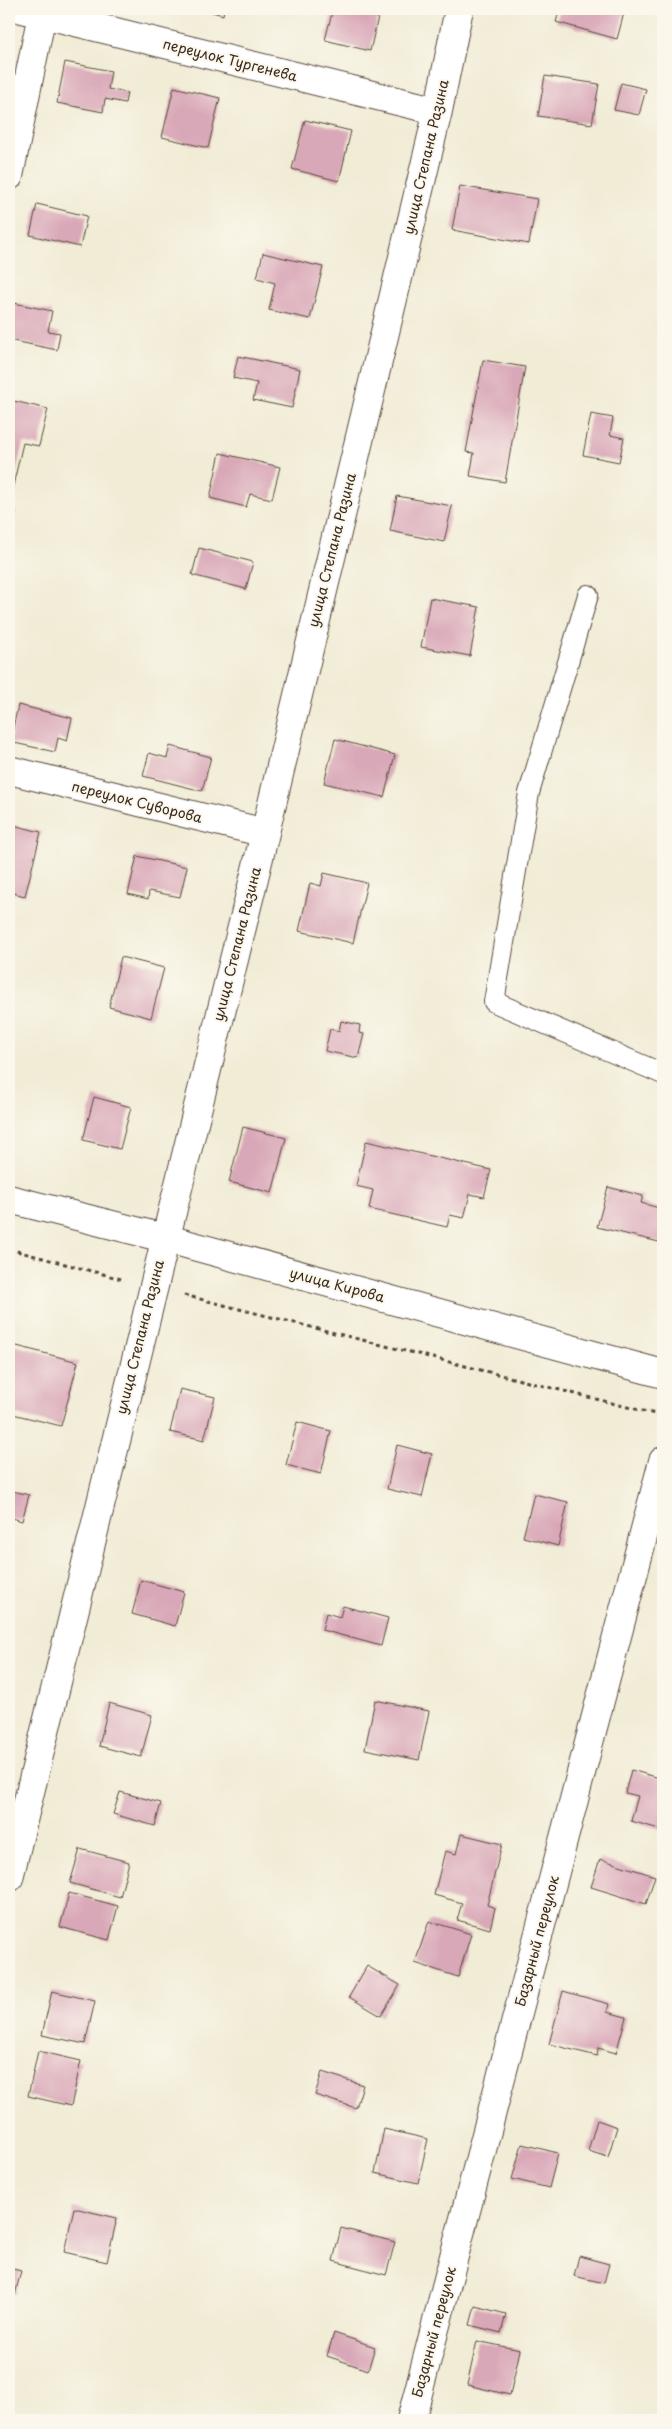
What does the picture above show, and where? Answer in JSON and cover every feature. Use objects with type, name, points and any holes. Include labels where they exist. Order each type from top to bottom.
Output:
[{"type":"street","name":"улица Степана Разина","points":[[9,1878],[164,1238],[265,833],[438,111],[459,9]]},
{"type":"street","name":"переулок Тургенева","points":[[32,11],[438,111]]},
{"type":"street","points":[[9,176],[32,11]]},
{"type":"street","name":"переулок Суворова","points":[[9,770],[265,833]]},
{"type":"street","name":"улица Кирова","points":[[9,1200],[164,1238],[663,1374]]},
{"type":"street","name":"Базарный переулок","points":[[411,2420],[663,1461]]},
{"type":"lane","points":[[588,595],[530,793],[494,1002],[663,1074]]},
{"type":"path","points":[[9,1249],[663,1416]]},
{"type":"building","points":[[201,9],[224,9],[223,15]]},
{"type":"building","points":[[333,9],[380,9],[370,51],[325,40]]},
{"type":"building","points":[[560,9],[625,9],[617,39],[556,22]]},
{"type":"building","points":[[65,62],[111,71],[108,89],[127,93],[125,103],[105,99],[103,112],[57,103]]},
{"type":"building","points":[[545,76],[599,84],[592,124],[538,116]]},
{"type":"building","points":[[621,83],[646,89],[639,115],[614,110]]},
{"type":"building","points":[[174,87],[220,98],[208,148],[162,137]]},
{"type":"building","points":[[305,120],[351,131],[339,181],[292,169]]},
{"type":"building","points":[[460,186],[537,199],[529,244],[452,230]]},
{"type":"building","points":[[37,204],[87,216],[80,247],[30,235]]},
{"type":"building","points":[[263,253],[323,267],[310,319],[269,310],[275,283],[257,278]]},
{"type":"building","points":[[14,303],[52,311],[48,331],[60,333],[57,350],[9,340],[9,327]]},
{"type":"building","points":[[238,356],[300,369],[292,408],[253,400],[257,383],[233,378]]},
{"type":"building","points":[[483,360],[525,367],[505,482],[470,476],[474,453],[466,452]]},
{"type":"building","points":[[9,400],[48,409],[39,446],[23,443],[12,490],[9,490]]},
{"type":"building","points":[[591,414],[613,418],[610,435],[624,438],[619,462],[583,455]]},
{"type":"building","points":[[220,453],[280,467],[272,499],[250,494],[246,507],[210,498]]},
{"type":"building","points":[[397,496],[452,506],[444,542],[390,531]]},
{"type":"building","points":[[9,510],[16,511],[9,538]]},
{"type":"building","points":[[199,548],[253,562],[246,589],[192,575]]},
{"type":"building","points":[[430,598],[479,607],[470,656],[421,647]]},
{"type":"building","points":[[18,705],[72,718],[67,741],[58,738],[55,752],[10,742]]},
{"type":"building","points":[[335,739],[395,755],[384,797],[324,783]]},
{"type":"building","points":[[170,746],[211,757],[202,791],[143,776],[149,753],[167,758]]},
{"type":"building","points":[[9,824],[41,832],[25,896],[9,892]]},
{"type":"building","points":[[137,856],[187,867],[180,897],[149,891],[148,899],[128,894]]},
{"type":"building","points":[[324,873],[367,883],[353,943],[299,931],[310,883],[321,886]]},
{"type":"building","points":[[121,957],[164,968],[151,1018],[109,1007]]},
{"type":"building","points":[[341,1021],[360,1025],[359,1033],[364,1034],[358,1058],[325,1051],[330,1029],[339,1031]]},
{"type":"building","points":[[94,1097],[131,1107],[120,1149],[83,1140]]},
{"type":"building","points":[[243,1127],[286,1138],[272,1193],[229,1182]]},
{"type":"building","points":[[366,1141],[491,1170],[484,1197],[470,1194],[464,1218],[450,1215],[447,1227],[369,1209],[373,1190],[356,1186]]},
{"type":"building","points":[[608,1187],[643,1196],[641,1203],[663,1209],[663,1243],[597,1227]]},
{"type":"building","points":[[13,1345],[78,1362],[61,1426],[9,1413],[9,1363]]},
{"type":"building","points":[[180,1389],[215,1397],[204,1440],[170,1432]]},
{"type":"building","points":[[297,1422],[331,1431],[321,1474],[286,1465]]},
{"type":"building","points":[[397,1445],[432,1454],[422,1497],[387,1489]]},
{"type":"building","points":[[9,1490],[29,1495],[22,1521],[9,1517]]},
{"type":"building","points":[[534,1494],[568,1502],[558,1546],[523,1537]]},
{"type":"building","points":[[141,1580],[184,1592],[175,1626],[132,1614]]},
{"type":"building","points":[[343,1606],[388,1618],[381,1646],[322,1630],[326,1613],[340,1617]]},
{"type":"building","points":[[375,1700],[429,1711],[419,1760],[365,1749]]},
{"type":"building","points":[[109,1703],[152,1715],[141,1757],[99,1746]]},
{"type":"building","points":[[631,1770],[663,1779],[663,1830],[631,1821],[638,1796],[625,1793]]},
{"type":"building","points":[[120,1792],[161,1803],[155,1826],[113,1814]]},
{"type":"building","points":[[461,1834],[502,1844],[487,1905],[495,1908],[490,1929],[457,1920],[462,1903],[434,1895],[445,1851],[456,1854]]},
{"type":"building","points":[[80,1849],[129,1862],[120,1897],[70,1883]]},
{"type":"building","points":[[600,1859],[655,1876],[646,1904],[591,1887]]},
{"type":"building","points":[[69,1893],[118,1906],[109,1940],[60,1927]]},
{"type":"building","points":[[429,1921],[471,1934],[458,1977],[415,1963]]},
{"type":"building","points":[[367,1966],[400,1985],[381,2016],[349,1997]]},
{"type":"building","points":[[52,1991],[95,2001],[85,2044],[42,2035]]},
{"type":"building","points":[[563,1991],[609,2004],[607,2012],[626,2017],[616,2053],[598,2048],[597,2056],[549,2044]]},
{"type":"building","points":[[38,2051],[81,2061],[71,2106],[28,2096]]},
{"type":"building","points":[[322,2072],[363,2085],[356,2108],[315,2095]]},
{"type":"building","points":[[597,2120],[617,2127],[608,2157],[588,2151]]},
{"type":"building","points":[[384,2129],[428,2139],[418,2183],[375,2173]]},
{"type":"building","points":[[522,2144],[558,2153],[549,2188],[512,2179]]},
{"type":"building","points":[[74,2208],[117,2218],[107,2262],[64,2252]]},
{"type":"building","points":[[341,2228],[395,2242],[386,2275],[333,2261]]},
{"type":"building","points":[[579,2256],[609,2264],[604,2283],[574,2276]]},
{"type":"building","points":[[9,2268],[21,2271],[15,2295],[9,2293]]},
{"type":"building","points":[[475,2306],[506,2314],[501,2333],[470,2325]]},
{"type":"building","points":[[334,2333],[375,2347],[368,2370],[327,2356]]},
{"type":"building","points":[[477,2341],[520,2350],[510,2395],[467,2385]]}]
